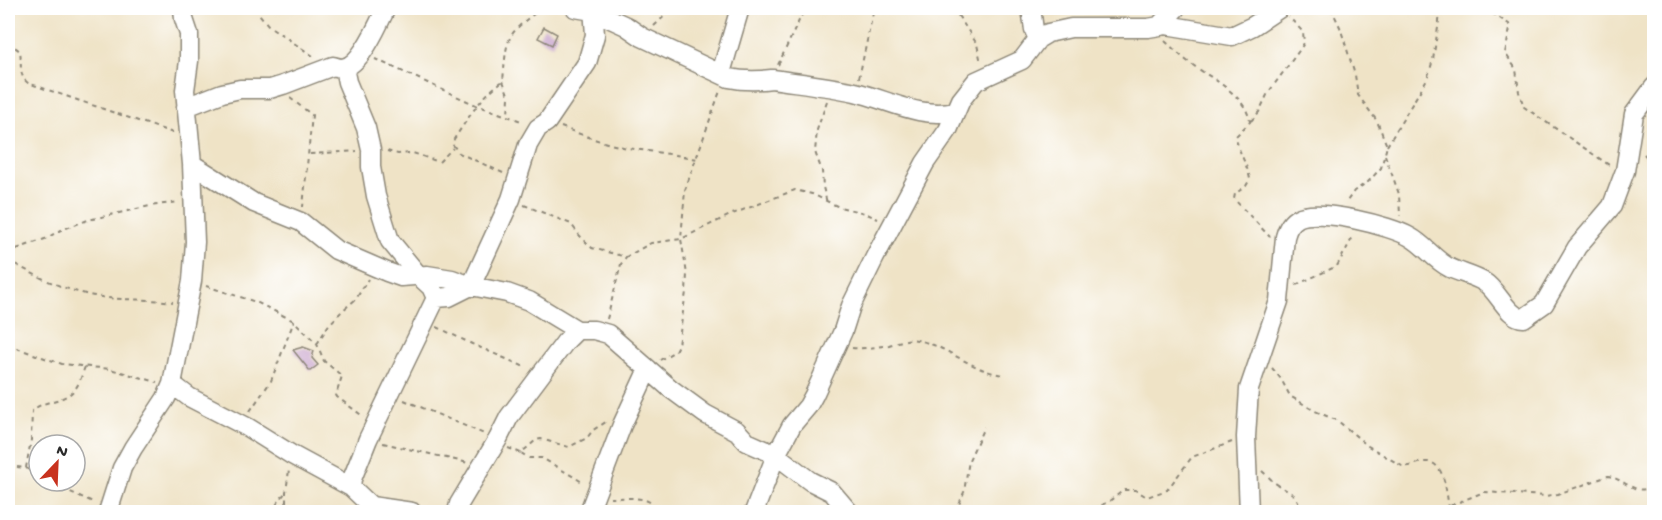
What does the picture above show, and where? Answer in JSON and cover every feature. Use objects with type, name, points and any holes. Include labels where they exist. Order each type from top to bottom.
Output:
[{"type":"street","points":[[108,510],[122,468],[166,398],[172,384],[192,281],[195,242],[194,201],[185,90],[188,75],[189,34],[183,8]]},
{"type":"street","points":[[186,107],[222,93],[283,85],[354,61],[361,53],[386,8]]},
{"type":"street","points":[[721,73],[740,8]]},
{"type":"street","points":[[1031,8],[1034,30],[1038,39]]},
{"type":"street","points":[[1154,27],[1176,8]]},
{"type":"street","points":[[754,513],[776,455],[792,425],[811,400],[837,345],[851,306],[892,226],[925,163],[948,130],[955,111],[981,77],[1022,60],[1038,39],[1048,33],[1071,28],[1154,27],[1188,28],[1232,36],[1253,26],[1280,8]]},
{"type":"street","points":[[587,9],[626,26],[642,37],[738,80],[771,79],[857,93],[923,113],[943,114],[955,111]]},
{"type":"street","points":[[436,298],[449,297],[471,286],[510,199],[528,145],[587,63],[595,35],[587,9]]},
{"type":"street","points":[[338,67],[347,82],[366,128],[376,196],[390,241],[431,287],[436,298],[427,321],[371,433],[352,479],[351,487]]},
{"type":"street","points":[[1249,513],[1246,436],[1249,389],[1279,297],[1283,249],[1288,228],[1300,217],[1337,217],[1392,229],[1411,237],[1434,258],[1450,268],[1482,281],[1516,316],[1524,318],[1544,304],[1577,247],[1612,206],[1624,174],[1634,114],[1654,87]]},
{"type":"street","points":[[192,164],[254,203],[298,221],[336,250],[387,272],[401,277],[427,275],[452,279],[471,286],[519,297],[577,330],[602,331],[608,334],[671,389],[705,414],[737,431],[747,442],[776,455],[810,481],[832,492],[849,513]]},
{"type":"street","points":[[458,513],[459,504],[509,417],[566,341],[577,330]]},
{"type":"street","points":[[594,500],[626,416],[648,369]]},
{"type":"street","points":[[172,384],[189,397],[242,424],[292,455],[351,487],[370,509],[412,513]]},
{"type":"street","points":[[639,388],[657,391],[671,389]]},
{"type":"path","points":[[8,14],[12,8]]},
{"type":"path","points":[[254,8],[269,26],[319,60],[338,67]]},
{"type":"path","points":[[508,115],[509,97],[503,81],[507,41],[520,24],[542,8]]},
{"type":"path","points":[[642,37],[673,8]]},
{"type":"path","points":[[771,79],[805,8]]},
{"type":"path","points":[[857,93],[874,8]]},
{"type":"path","points":[[953,8],[977,44],[981,58],[981,77]]},
{"type":"path","points":[[1280,8],[1300,26],[1304,32],[1304,43],[1268,93],[1259,112],[1236,136],[1238,149],[1245,159],[1250,178],[1246,186],[1235,194],[1234,198],[1283,249]]},
{"type":"path","points":[[1330,8],[1340,27],[1355,75],[1358,95],[1377,121],[1387,146]]},
{"type":"path","points":[[1337,217],[1354,191],[1368,182],[1381,168],[1387,146],[1427,79],[1433,60],[1441,8]]},
{"type":"path","points":[[1484,8],[1509,24],[1505,53],[1516,69],[1519,92],[1524,107],[1624,174]]},
{"type":"path","points":[[1154,27],[1187,61],[1234,95],[1243,106],[1250,122]]},
{"type":"path","points":[[8,42],[20,51],[23,80],[148,126],[189,138]]},
{"type":"path","points":[[361,53],[476,105],[628,148],[662,151],[698,159]]},
{"type":"path","points":[[648,369],[675,351],[678,345],[687,274],[681,239],[685,190],[721,90],[721,73]]},
{"type":"path","points":[[310,154],[371,150],[398,154],[413,153],[439,162],[453,148],[454,139],[476,105],[503,81]]},
{"type":"path","points":[[283,85],[288,96],[312,115],[303,208],[298,221]]},
{"type":"path","points":[[827,203],[822,171],[814,152],[826,103],[834,89]]},
{"type":"path","points":[[453,148],[517,181]]},
{"type":"path","points":[[1385,155],[1399,194],[1400,216],[1392,229]]},
{"type":"path","points":[[602,331],[609,314],[621,264],[626,257],[651,243],[681,239],[730,215],[795,190],[813,194],[827,203],[848,210],[865,213],[892,226]]},
{"type":"path","points":[[510,199],[571,224],[592,248],[626,257]]},
{"type":"path","points":[[8,252],[88,220],[150,206],[194,201]]},
{"type":"path","points":[[1279,297],[1294,286],[1337,266],[1352,237],[1368,222]]},
{"type":"path","points":[[8,260],[64,288],[107,298],[140,298],[188,303]]},
{"type":"path","points":[[316,344],[328,326],[356,299],[368,278],[374,274],[387,272]]},
{"type":"path","points":[[192,281],[256,302],[294,321],[316,344],[324,361],[342,376],[337,397],[355,410],[371,433],[481,466]]},
{"type":"path","points":[[242,424],[271,381],[294,321]]},
{"type":"path","points":[[427,321],[542,375]]},
{"type":"path","points":[[837,345],[873,348],[908,339],[916,340],[938,347],[954,357],[993,373],[1004,375]]},
{"type":"path","points":[[1264,342],[1269,362],[1288,394],[1315,411],[1338,421],[1368,446],[1402,466],[1407,468],[1424,462],[1435,466],[1444,478],[1450,513]]},
{"type":"path","points":[[8,345],[62,364],[110,369],[172,384]]},
{"type":"path","points":[[8,466],[26,468],[32,440],[32,411],[42,403],[62,399],[75,390],[85,367]]},
{"type":"path","points":[[390,394],[497,441],[529,458],[542,458],[594,500],[640,499],[648,501],[659,510],[673,513],[688,510],[710,513]]},
{"type":"path","points":[[521,453],[536,440],[541,439],[569,447],[587,438],[601,424],[626,416]]},
{"type":"path","points":[[956,513],[969,460],[984,427]]},
{"type":"path","points":[[1084,513],[1108,502],[1124,490],[1134,490],[1147,497],[1167,490],[1192,456],[1246,436]]},
{"type":"path","points":[[286,513],[286,492],[292,455]]},
{"type":"path","points":[[1262,472],[1294,495],[1302,513]]},
{"type":"path","points":[[1434,513],[1484,492],[1545,496],[1558,494],[1608,476],[1615,477],[1638,490],[1648,489],[1654,484]]},
{"type":"path","points":[[271,513],[286,492]]},
{"type":"path","points":[[72,493],[108,510]]},
{"type":"building","points":[[544,27],[557,34],[552,45],[538,38]]},
{"type":"building","points":[[303,347],[314,351],[312,358],[318,365],[310,371],[293,350]]}]
